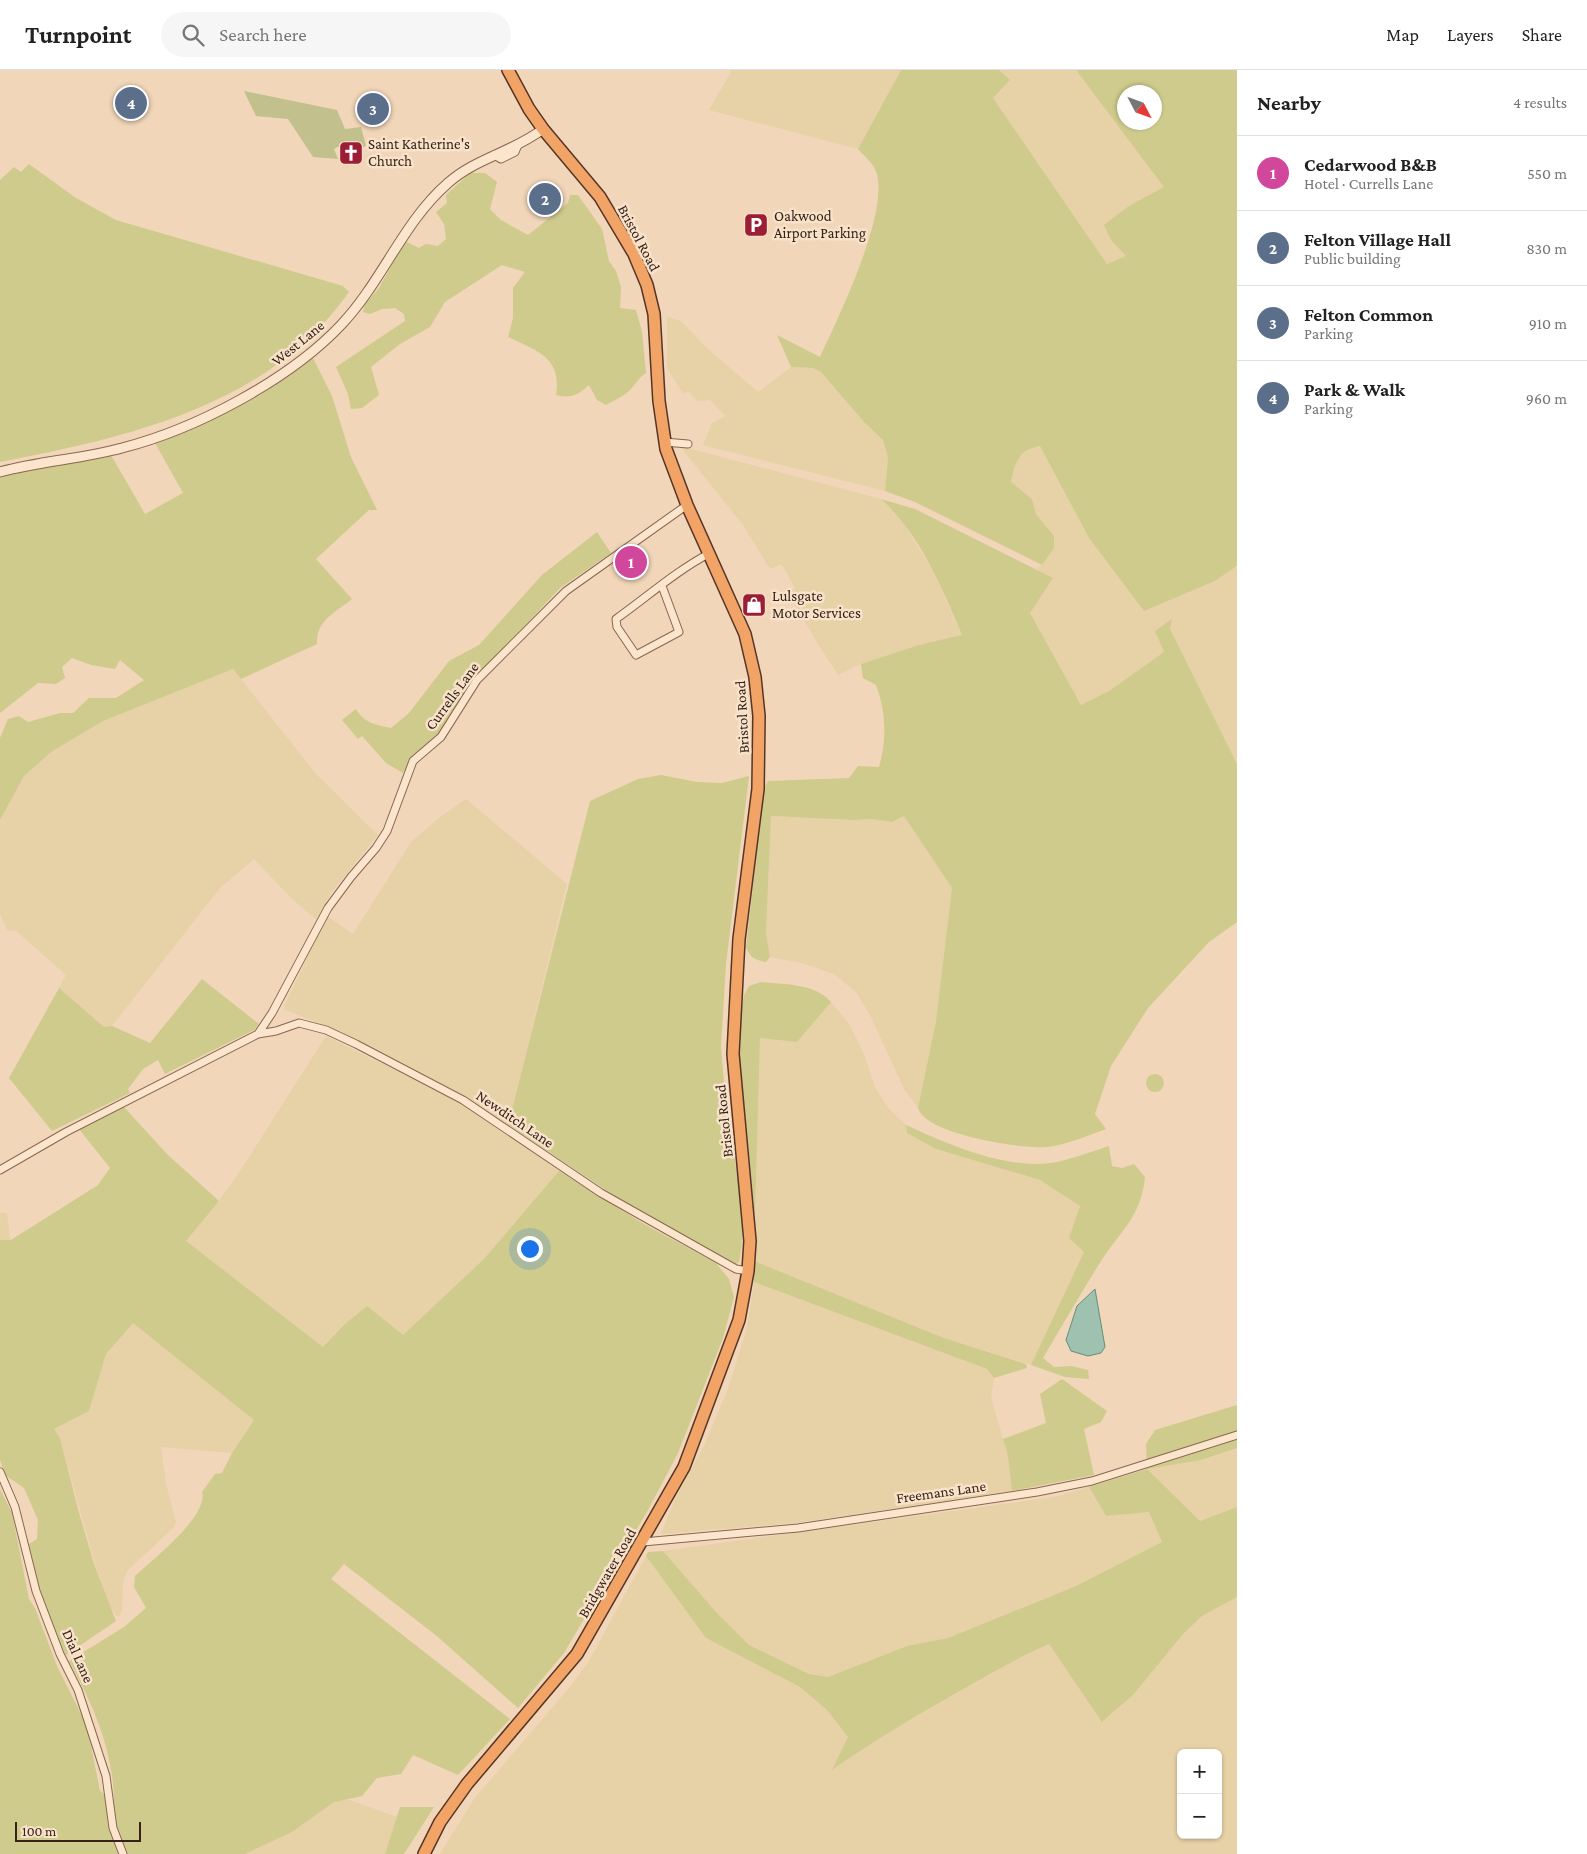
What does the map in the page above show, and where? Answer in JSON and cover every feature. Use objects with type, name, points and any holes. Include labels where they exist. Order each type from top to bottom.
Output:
[{"type":"highway","name":"Bristol Road","points":[[508,70],[542,129],[600,197],[634,254],[647,285],[654,314],[664,442],[687,506],[710,553],[745,634],[758,700],[758,789],[739,939],[734,1011],[735,1078],[749,1222],[748,1271]]},
{"type":"highway","name":"Bridgwater Road","points":[[424,1854],[440,1822],[467,1784],[551,1688],[577,1654],[643,1542],[684,1467],[721,1372],[739,1320],[748,1271]]},
{"type":"street","name":"West Lane","points":[[0,472],[122,448],[149,440],[189,424],[276,378],[302,360],[341,325],[370,289],[404,236],[441,190],[466,168],[518,145],[542,129]]},
{"type":"street","points":[[664,442],[688,444]]},
{"type":"street","name":"Currells Lane","points":[[258,1034],[272,1013],[328,908],[351,876],[376,848],[387,831],[413,761],[442,737],[477,680],[566,591],[687,506]]},
{"type":"street","points":[[662,586],[679,632],[636,655],[616,627],[616,619],[662,586],[677,571],[710,553]]},
{"type":"street","name":"Newditch Lane","points":[[258,1034],[276,1031],[300,1023],[326,1030],[356,1044],[462,1100],[609,1198],[736,1268],[748,1271]]},
{"type":"street","points":[[0,1170],[66,1132],[258,1034]]},
{"type":"street","name":"Freemans Lane","points":[[643,1542],[798,1528],[1037,1492],[1092,1481],[1237,1435]]},
{"type":"street","name":"Dial Lane","points":[[0,1472],[16,1507],[36,1591],[60,1654],[81,1700],[106,1776],[113,1828],[123,1854]]},
{"type":"shaded area","points":[[730,70],[901,70],[858,149],[709,110],[731,72]]},
{"type":"shaded area","points":[[901,70],[999,70],[1010,80],[993,98],[1107,264],[1126,256],[1111,240],[1104,225],[1129,206],[1164,187],[1121,130],[1162,130],[1162,85],[1117,85],[1117,125],[1076,70],[1237,70],[1237,566],[1215,581],[1144,611],[1089,538],[1040,446],[1022,454],[1014,468],[1011,482],[1032,499],[1036,514],[1054,536],[1054,548],[1042,565],[915,502],[885,491],[888,457],[883,440],[864,422],[821,372],[813,368],[791,367],[777,335],[820,357],[850,291],[870,235],[879,186],[875,169],[858,149]]},
{"type":"shaded area","points":[[999,70],[1076,70],[1117,124],[1117,130],[1122,130],[1165,187],[1129,206],[1111,240],[1126,256],[1107,264],[993,98],[1010,80]]},
{"type":"shaded area","points":[[244,91],[337,110],[345,129],[361,127],[366,146],[363,147],[361,142],[343,150],[341,145],[334,149],[338,159],[313,157],[288,119],[256,116]]},
{"type":"shaded area","points":[[29,164],[76,198],[116,220],[343,286],[349,292],[316,331],[279,363],[237,389],[193,410],[146,427],[98,441],[0,462],[0,180],[14,167],[21,172]]},
{"type":"shaded area","points":[[470,173],[485,173],[497,182],[490,209],[501,220],[528,235],[568,203],[570,195],[578,195],[602,229],[609,261],[616,271],[621,287],[620,308],[636,310],[642,332],[646,373],[624,395],[606,405],[597,400],[589,385],[574,395],[566,397],[556,395],[557,382],[551,364],[538,351],[508,337],[513,318],[513,288],[525,272],[502,265],[445,302],[430,327],[400,344],[371,367],[379,395],[362,408],[351,409],[348,394],[336,367],[405,321],[404,314],[395,308],[382,309],[370,314],[363,312],[365,304],[379,288],[405,241],[419,248],[426,244],[438,246],[446,239],[444,224],[436,212],[447,203],[446,195]]},
{"type":"shaded area","points":[[667,317],[681,321],[707,348],[758,392],[791,367],[813,368],[821,372],[864,422],[883,440],[888,456],[885,491],[703,445],[712,423],[725,416],[710,400],[697,401],[689,392],[683,393],[667,368]]},
{"type":"shaded area","points":[[313,358],[332,396],[351,457],[377,510],[369,510],[316,559],[352,599],[323,623],[317,644],[241,679],[233,669],[103,721],[51,752],[24,776],[0,820],[0,738],[8,719],[19,716],[28,722],[60,713],[73,713],[89,698],[116,698],[144,680],[120,660],[115,669],[91,665],[72,658],[62,667],[65,678],[56,684],[38,683],[0,713],[0,478],[28,470],[111,455],[145,514],[183,493],[155,443],[261,395]]},
{"type":"shaded area","points":[[680,446],[881,499],[898,514],[934,573],[962,636],[919,645],[861,664],[838,675],[788,592],[795,588],[784,568],[781,564],[770,569],[743,525]]},
{"type":"shaded area","points":[[1040,446],[1089,538],[1144,611],[1215,581],[1237,566],[1237,764],[1170,629],[1172,620],[1164,652],[1109,691],[1081,705],[1030,613],[1052,579],[1036,569],[1042,565],[1054,536],[1036,514],[1032,499],[1011,482],[1017,459],[1027,449]]},
{"type":"shaded area","points":[[881,499],[915,509],[1053,578],[1030,613],[1081,705],[1109,691],[1164,652],[1155,631],[1172,619],[1170,629],[1237,764],[1237,922],[1209,942],[1148,1008],[1111,1066],[1095,1114],[1106,1129],[1070,1142],[1047,1147],[997,1143],[956,1133],[938,1126],[925,1118],[918,1108],[936,1021],[952,888],[904,816],[892,822],[872,819],[853,820],[771,816],[766,933],[770,957],[766,962],[756,959],[749,954],[746,947],[764,788],[768,781],[849,778],[858,766],[879,767],[884,736],[882,705],[876,685],[863,678],[861,664],[919,645],[962,635],[929,562],[907,528]]},
{"type":"shaded area","points":[[597,532],[611,553],[560,588],[485,668],[439,734],[409,762],[403,773],[386,763],[362,736],[358,739],[342,720],[356,709],[367,720],[391,728],[409,713],[449,661],[479,645],[542,575]]},
{"type":"shaded area","points":[[233,669],[316,774],[378,835],[331,893],[317,920],[291,898],[254,859],[220,888],[112,1026],[104,1027],[59,988],[66,975],[15,930],[8,931],[0,915],[0,820],[24,776],[51,752],[103,721]]},
{"type":"shaded area","points":[[661,775],[697,782],[722,783],[749,776],[726,964],[721,1047],[728,1129],[731,1134],[742,1214],[741,1246],[739,1262],[736,1264],[630,1206],[508,1125],[590,801],[638,779]]},
{"type":"shaded area","points":[[466,799],[567,884],[508,1125],[463,1095],[417,1071],[334,1029],[283,1009],[327,916],[353,934],[411,842],[440,817]]},
{"type":"shaded area","points":[[771,816],[853,820],[872,819],[892,822],[904,816],[952,888],[936,1021],[918,1108],[904,1089],[872,1019],[857,993],[834,974],[802,963],[770,957],[766,933]]},
{"type":"shaded area","points":[[202,979],[259,1024],[254,1030],[165,1074],[158,1060],[143,1069],[128,1089],[130,1093],[52,1131],[9,1078],[59,988],[104,1027],[112,1026],[150,1043]]},
{"type":"shaded area","points":[[761,982],[808,988],[816,991],[831,1002],[797,1042],[760,1038],[755,1217],[740,1060],[741,1011],[744,995],[749,986]]},
{"type":"shaded area","points":[[831,1002],[850,1025],[864,1054],[875,1087],[888,1108],[906,1125],[907,1133],[936,1149],[1040,1180],[1080,1206],[1069,1238],[1085,1251],[1031,1365],[944,1338],[754,1261],[760,1038],[797,1042]]},
{"type":"shaded area","points":[[326,1036],[461,1103],[559,1171],[484,1259],[403,1335],[344,1325],[323,1347],[186,1241],[219,1201],[244,1165]]},
{"type":"shaded area","points":[[1151,1074],[1159,1074],[1164,1079],[1162,1090],[1151,1092],[1146,1087],[1146,1079]]},
{"type":"shaded area","points":[[123,1106],[168,1155],[219,1201],[186,1241],[323,1347],[344,1325],[367,1306],[403,1335],[484,1259],[559,1171],[644,1224],[716,1263],[729,1279],[734,1297],[723,1338],[678,1453],[648,1510],[564,1653],[518,1708],[438,1637],[344,1564],[331,1579],[510,1719],[458,1775],[413,1755],[401,1774],[377,1778],[362,1796],[334,1802],[292,1832],[245,1854],[0,1854],[0,1489],[12,1513],[29,1599],[35,1608],[57,1666],[82,1716],[90,1741],[100,1791],[114,1803],[113,1784],[106,1747],[94,1711],[69,1661],[124,1627],[146,1608],[134,1587],[135,1576],[166,1549],[188,1525],[202,1502],[202,1492],[215,1474],[222,1473],[232,1453],[254,1420],[133,1323],[106,1354],[89,1411],[54,1429],[60,1438],[94,1564],[116,1621],[66,1655],[53,1629],[35,1573],[29,1544],[37,1539],[38,1520],[24,1488],[5,1475],[0,1460],[0,1240],[11,1240],[98,1185],[110,1168],[79,1129]]},
{"type":"shaded area","points":[[906,1125],[942,1141],[982,1155],[1023,1163],[1042,1164],[1061,1161],[1109,1146],[1112,1166],[1122,1168],[1134,1164],[1145,1177],[1143,1191],[1135,1213],[1101,1261],[1043,1358],[1054,1367],[1071,1366],[1088,1370],[1089,1379],[1065,1377],[1031,1365],[1084,1252],[1069,1238],[1080,1206],[1040,1180],[936,1149],[907,1133]]},
{"type":"shaded area","points":[[0,1213],[7,1213],[10,1240],[0,1240]]},
{"type":"shaded area","points":[[754,1261],[944,1338],[1026,1364],[1027,1368],[994,1378],[987,1369],[754,1282]]},
{"type":"shaded area","points":[[754,1282],[987,1369],[994,1378],[991,1398],[1008,1456],[1012,1491],[796,1523],[661,1534],[677,1495],[704,1446],[729,1386],[747,1328]]},
{"type":"shaded area","points":[[1095,1289],[1105,1347],[1101,1353],[1088,1356],[1071,1351],[1066,1340],[1077,1306]]},
{"type":"shaded area","points":[[133,1322],[255,1420],[232,1453],[161,1447],[166,1484],[176,1522],[173,1528],[127,1571],[123,1583],[122,1609],[119,1616],[116,1616],[108,1602],[95,1564],[60,1438],[54,1429],[89,1411],[106,1354]]},
{"type":"shaded area","points":[[1062,1379],[1107,1411],[1101,1422],[1084,1429],[1094,1475],[1012,1491],[1008,1456],[1003,1439],[1046,1423],[1040,1394]]},
{"type":"shaded area","points":[[1237,1405],[1237,1448],[1201,1460],[1147,1469],[1146,1444],[1155,1430]]},
{"type":"shaded area","points":[[1237,1448],[1237,1507],[1200,1521],[1147,1469],[1201,1460]]},
{"type":"shaded area","points":[[1147,1469],[1200,1521],[1237,1507],[1237,1597],[1202,1616],[1184,1633],[1133,1695],[1102,1722],[1049,1644],[1015,1660],[927,1710],[832,1770],[848,1737],[827,1710],[800,1687],[706,1638],[646,1556],[648,1552],[663,1551],[716,1612],[749,1645],[809,1674],[828,1677],[907,1646],[948,1638],[1076,1586],[1162,1542],[1149,1512],[1106,1516],[1089,1487]]},
{"type":"shaded area","points":[[1089,1487],[1106,1516],[1149,1512],[1162,1542],[1076,1586],[948,1638],[907,1646],[828,1677],[809,1674],[749,1645],[716,1612],[663,1551],[1054,1497]]},
{"type":"shaded area","points":[[646,1556],[706,1638],[800,1687],[827,1710],[848,1737],[833,1769],[864,1747],[929,1709],[1028,1653],[1049,1644],[1103,1722],[1133,1695],[1184,1633],[1202,1616],[1237,1597],[1237,1854],[440,1854],[474,1799],[570,1687],[589,1661]]},
{"type":"shaded area","points":[[347,1799],[397,1817],[385,1854],[245,1854],[292,1832],[334,1802]]},
{"type":"shaded area","points":[[400,1807],[434,1807],[404,1854],[385,1854]]},
{"type":"place","name":"Park & Walk","points":[[131,103]]},
{"type":"place","name":"Felton Common","points":[[373,109]]},
{"type":"place","name":"Saint Katherine's Church","points":[[351,153]]},
{"type":"place","name":"Felton Village Hall","points":[[545,199]]},
{"type":"place","name":"Oakwood Airport Parking","points":[[756,225]]},
{"type":"place","name":"Cedarwood B&B","points":[[631,562]]},
{"type":"place","name":"Lulsgate Motor Services","points":[[754,605]]}]
